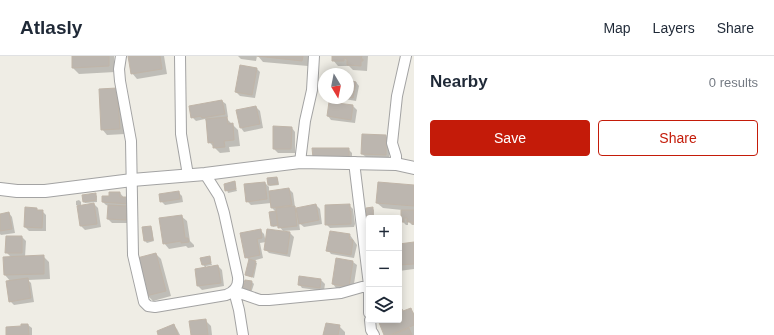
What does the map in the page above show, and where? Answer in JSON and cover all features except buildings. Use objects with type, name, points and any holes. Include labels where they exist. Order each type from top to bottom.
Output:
[{"type":"street","points":[[121,56],[119,69],[120,81],[131,141],[133,255],[144,302],[148,306],[155,307],[226,295],[234,291],[238,283],[238,277],[219,196],[205,174]]},
{"type":"street","points":[[180,56],[181,134],[188,175]]},
{"type":"street","points":[[300,162],[305,121],[312,90],[314,56]]},
{"type":"street","points":[[396,164],[396,156],[392,143],[397,96],[407,56],[410,59],[414,58]]},
{"type":"street","points":[[0,189],[17,191],[45,191],[300,162],[396,164],[414,168]]},
{"type":"street","points":[[354,162],[366,267]]},
{"type":"street","points":[[234,291],[260,300],[269,300],[341,293],[366,286]]},
{"type":"street","points":[[234,291],[243,335]]},
{"type":"street","points":[[370,323],[371,330],[374,335]]}]
